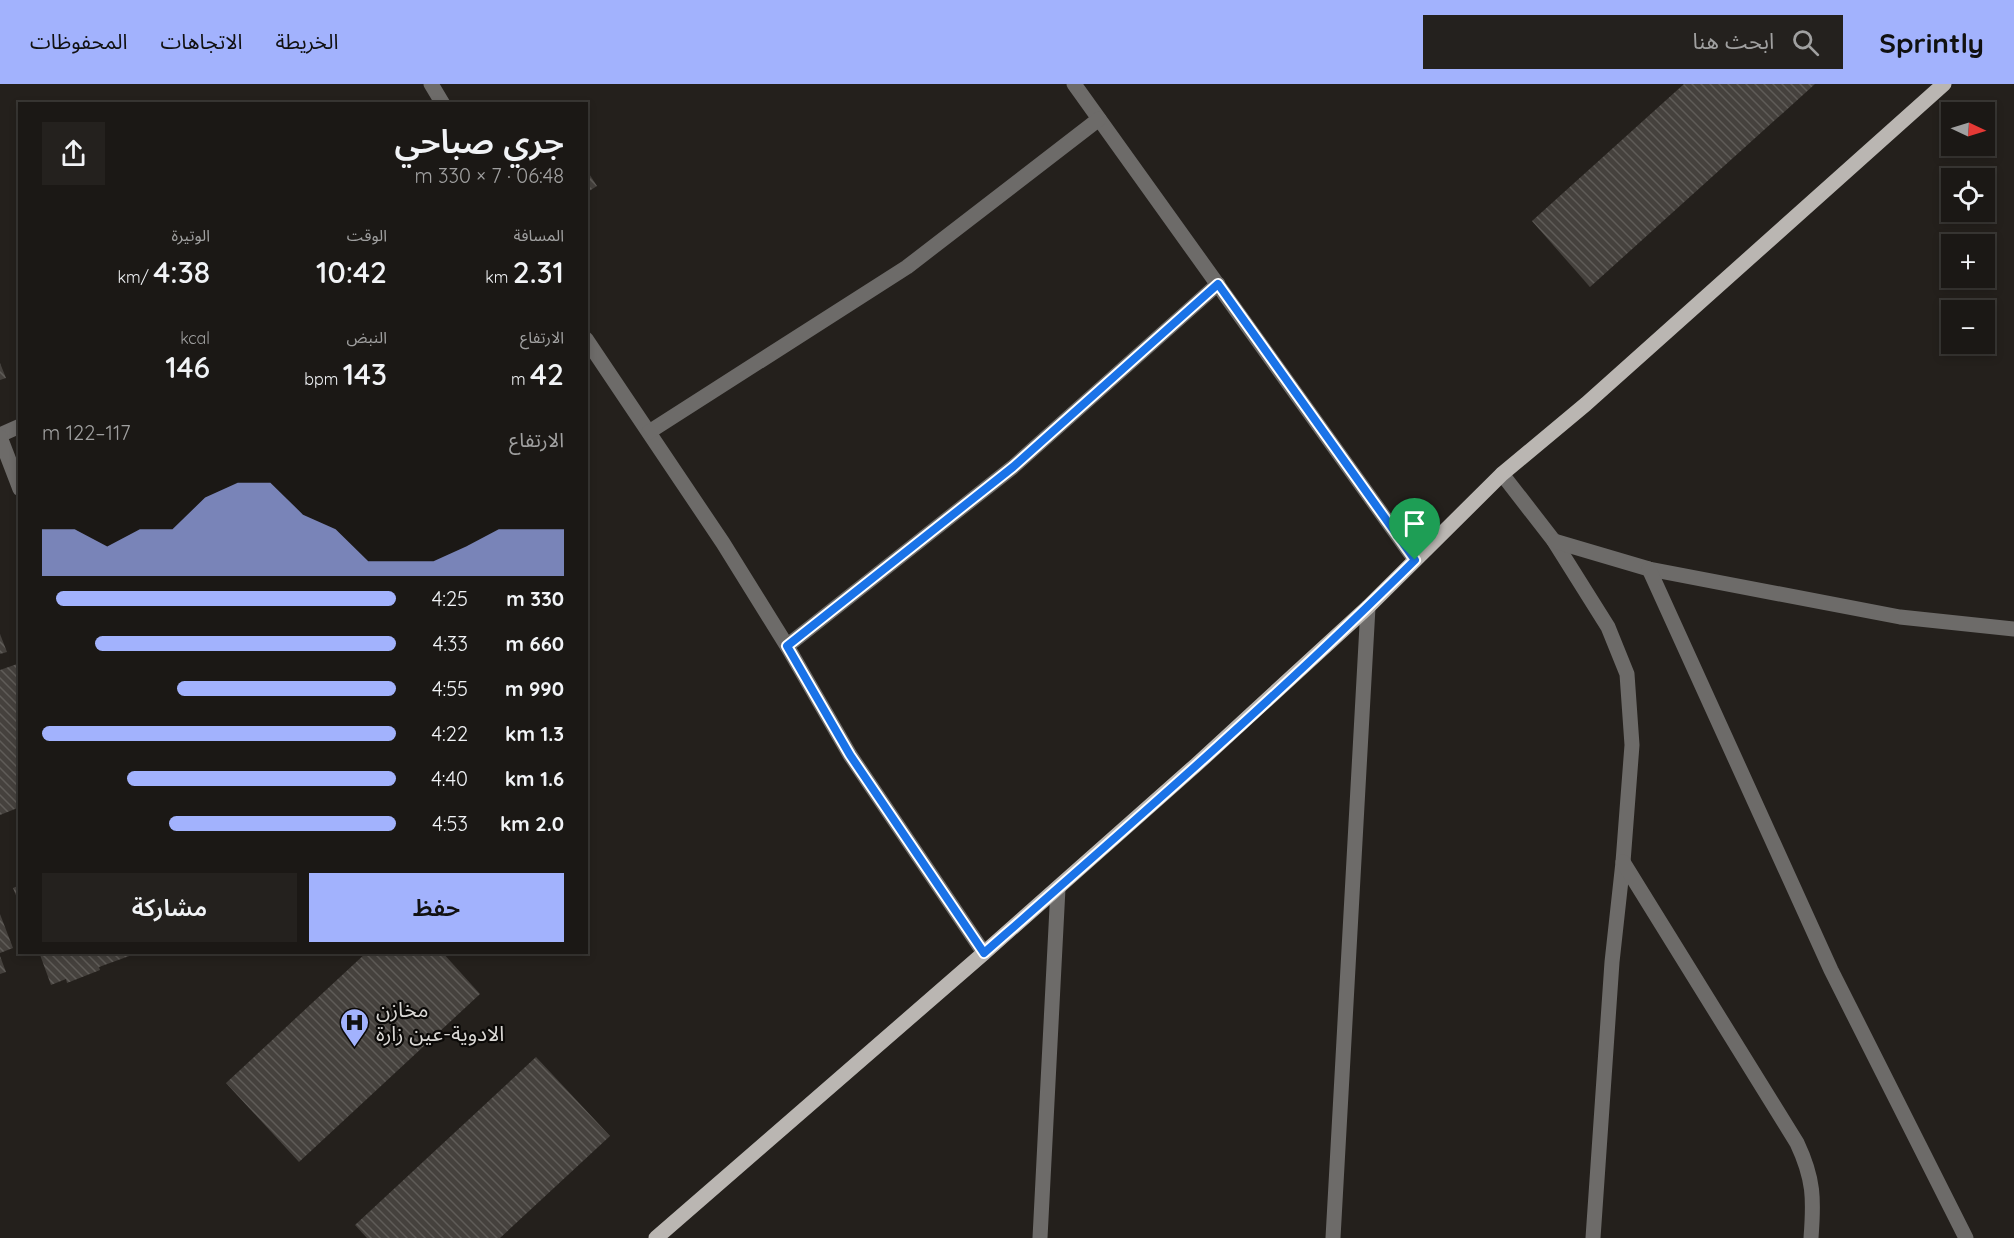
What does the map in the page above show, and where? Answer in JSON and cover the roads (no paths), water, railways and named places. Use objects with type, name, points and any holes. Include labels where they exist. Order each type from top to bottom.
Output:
[{"type":"main road","points":[[656,1238],[1196,765],[1368,607],[1502,474],[1586,404],[1944,84]]},
{"type":"street","points":[[431,84],[441,102]]},
{"type":"street","points":[[1074,84],[1415,560]]},
{"type":"street","points":[[649,432],[907,267],[1099,119]]},
{"type":"street","points":[[787,646],[1013,467],[1218,284]]},
{"type":"street","points":[[588,342],[723,543],[787,646],[850,755],[984,953]]},
{"type":"street","points":[[18,427],[0,436],[18,484]]},
{"type":"street","points":[[1502,474],[1554,541],[1608,627],[1627,674],[1632,745],[1612,962],[1593,1238]]},
{"type":"street","points":[[1554,541],[1649,569],[1900,617],[2014,629]]},
{"type":"street","points":[[1649,569],[1831,970],[1966,1238]]},
{"type":"street","points":[[1333,1238],[1368,607]]},
{"type":"street","points":[[1623,862],[1797,1143],[1808,1166],[1814,1203],[1811,1238]]},
{"type":"street","points":[[1040,1238],[1058,888]]},
{"type":"place","name":"مخازن الادوية-عين زارة","points":[[355,1048]]}]
